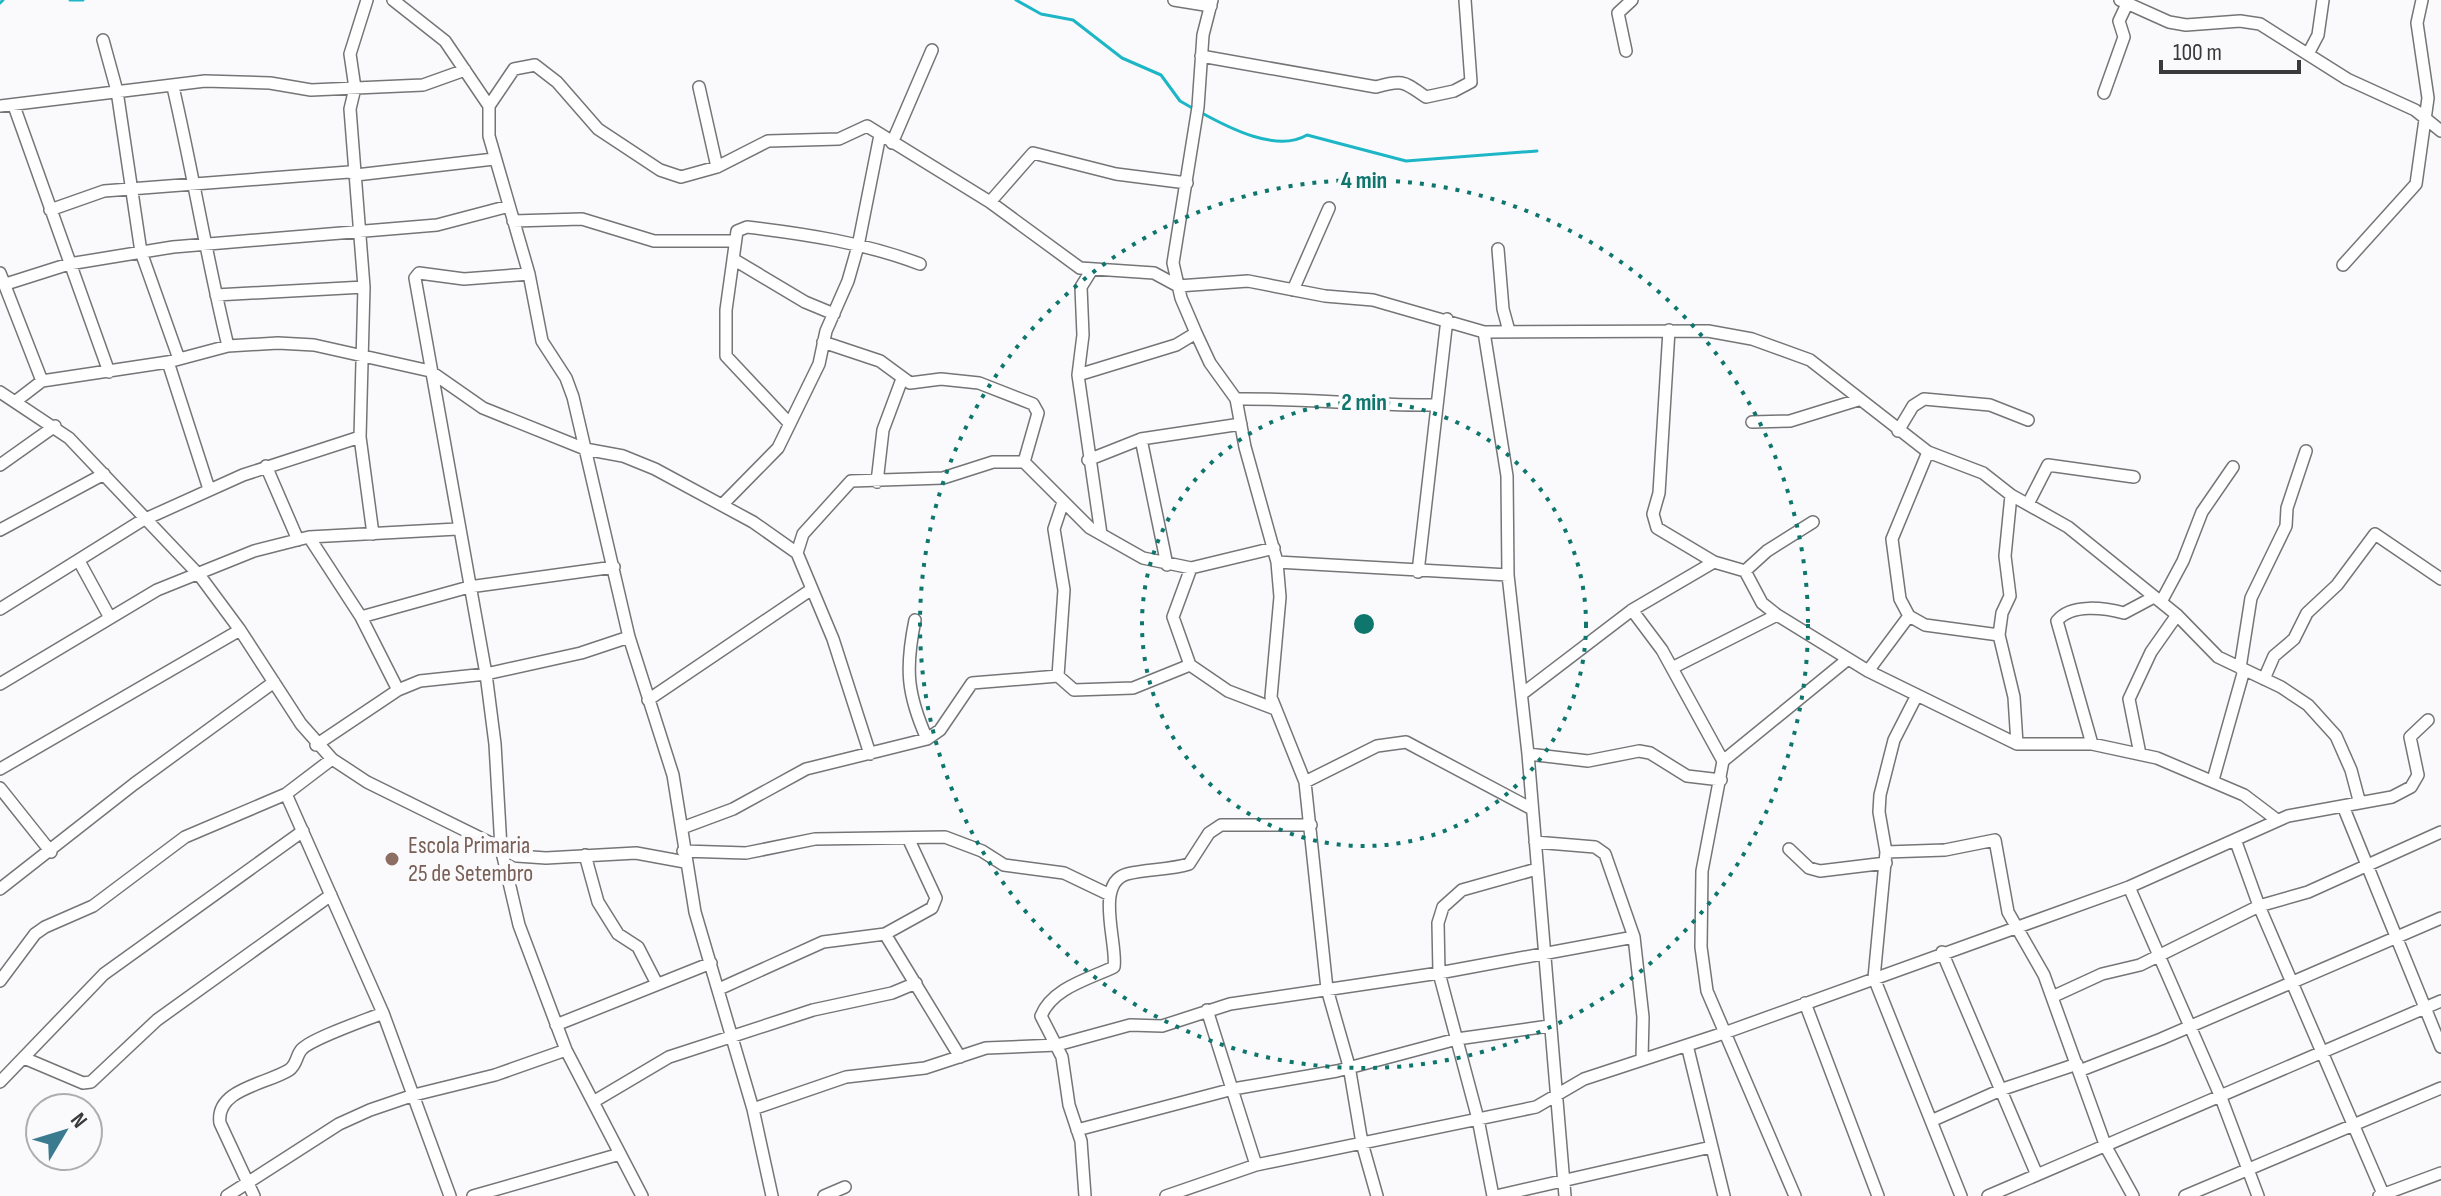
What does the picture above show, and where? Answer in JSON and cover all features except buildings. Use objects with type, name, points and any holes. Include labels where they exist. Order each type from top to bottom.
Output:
[{"type":"street","points":[[367,0],[350,54],[355,88],[350,109],[361,223],[357,231],[364,287],[360,437],[373,534]]},
{"type":"street","points":[[393,0],[436,32],[489,106],[489,136],[494,159],[529,274],[542,341],[566,378],[629,637],[673,775],[684,856],[753,1109],[772,1196]]},
{"type":"street","points":[[1174,0],[1211,3],[1201,56],[1198,112],[1173,252],[1178,286],[1210,363],[1236,399],[1274,548],[1280,597],[1271,684],[1275,709],[1305,782],[1327,989],[1349,1066],[1362,1143],[1377,1196]]},
{"type":"street","points":[[1201,56],[1376,87],[1394,81],[1413,85],[1426,97],[1434,96],[1471,82],[1465,0]]},
{"type":"street","points":[[1626,51],[1618,13],[1632,0]]},
{"type":"street","points":[[2308,54],[2318,35],[2323,0]]},
{"type":"street","points":[[2343,265],[2416,184],[2423,115],[2428,98],[2417,23],[2422,0]]},
{"type":"street","points":[[2104,93],[2124,37],[2119,21],[2123,2],[2145,5],[2186,25],[2240,21],[2260,24],[2347,79],[2423,115],[2441,131]]},
{"type":"street","points":[[103,40],[117,91],[141,252],[209,489]]},
{"type":"street","points":[[892,143],[932,50]]},
{"type":"street","points":[[489,106],[514,69],[535,65],[557,82],[598,129],[660,170],[681,177],[717,167],[778,139],[839,139],[860,126],[867,126],[990,202],[1069,263],[1091,271],[1154,273],[1178,286],[1241,281],[1387,303],[1484,332],[1708,331],[1775,346],[1818,365],[1858,400],[1928,452],[1972,468],[2011,495],[2068,527],[2177,615],[2209,649],[2308,705],[2336,736],[2351,770],[2359,800]]},
{"type":"street","points":[[0,106],[216,81],[311,90],[431,84],[465,70]]},
{"type":"street","points":[[173,87],[195,183],[203,244],[228,346]]},
{"type":"street","points":[[699,87],[717,167]]},
{"type":"street","points":[[14,106],[109,372]]},
{"type":"street","points":[[722,505],[778,448],[788,422],[819,364],[823,342],[858,246],[880,135]]},
{"type":"street","points":[[990,202],[1033,153],[1116,174],[1187,183]]},
{"type":"street","points":[[50,210],[104,191],[349,172],[356,175],[494,159]]},
{"type":"street","points":[[42,381],[3,279],[69,264],[203,244],[437,225],[509,206]]},
{"type":"street","points":[[1293,290],[1329,208]]},
{"type":"street","points":[[513,221],[582,219],[669,243],[734,241]]},
{"type":"street","points":[[788,422],[726,356],[726,310],[737,231],[747,227],[818,235],[888,251],[920,264]]},
{"type":"street","points":[[1498,249],[1503,309],[1509,331]]},
{"type":"street","points":[[733,259],[805,302],[834,314]]},
{"type":"street","points":[[1091,271],[1081,287],[1083,335],[1078,375],[1101,534]]},
{"type":"street","points":[[529,274],[464,279],[416,275],[457,529],[486,674],[495,744],[501,848],[526,949],[566,1050],[642,1196]]},
{"type":"street","points":[[216,295],[364,287]]},
{"type":"street","points":[[1418,572],[1447,319]]},
{"type":"street","points":[[1669,330],[1659,493],[1653,522],[1714,562],[1745,571],[1762,603],[1848,659],[2017,744],[2092,744],[2140,754],[2213,780],[2244,795],[2277,820]]},
{"type":"street","points":[[1484,332],[1507,476],[1508,575],[1528,754],[1542,952],[1565,1196]]},
{"type":"street","points":[[1078,375],[1176,345],[1196,333]]},
{"type":"street","points":[[823,342],[880,361],[902,379],[915,384],[941,379],[979,383],[1033,404],[1038,413],[1024,462]]},
{"type":"street","points":[[16,401],[42,381],[174,361],[228,346],[293,343],[430,371],[483,408],[585,449],[640,462],[722,505],[797,553],[838,652],[870,754]]},
{"type":"street","points":[[877,482],[883,430],[902,379]]},
{"type":"street","points":[[0,392],[55,426],[200,576],[240,630],[316,745],[367,782],[501,848],[531,858],[636,853],[684,856],[756,852],[815,839],[909,840],[945,837],[982,851],[1004,865],[1064,873],[1110,895]]},
{"type":"street","points":[[1236,399],[1315,399],[1373,406],[1437,405]]},
{"type":"street","points":[[1898,431],[1913,406],[1924,399],[1990,405],[2028,420]]},
{"type":"street","points":[[1752,422],[1790,421],[1858,400]]},
{"type":"street","points":[[1088,460],[1141,439],[1241,424]]},
{"type":"street","points":[[0,465],[55,426]]},
{"type":"street","points":[[0,609],[147,519],[209,489],[266,466],[360,437]]},
{"type":"street","points":[[1141,439],[1167,565]]},
{"type":"street","points":[[2213,780],[2242,669],[2251,598],[2286,526],[2287,508],[2306,451]]},
{"type":"street","points":[[1928,452],[1892,539],[1900,599],[1909,616],[1932,627],[1999,635]]},
{"type":"street","points":[[797,553],[803,534],[851,481],[943,478],[993,462],[1024,462],[1063,502],[1101,534],[1132,553],[1167,565],[1191,568],[1274,548]]},
{"type":"street","points":[[2028,504],[2048,465],[2134,477]]},
{"type":"street","points":[[266,466],[304,539],[361,617],[398,690]]},
{"type":"street","points":[[2092,744],[2057,621],[2066,613],[2104,608],[2124,613],[2157,600],[2183,561],[2202,512],[2233,467]]},
{"type":"street","points":[[0,530],[104,474]]},
{"type":"street","points":[[2011,495],[2005,556],[2010,596],[2002,613],[1999,635],[2014,697],[2017,744]]},
{"type":"street","points":[[1058,676],[1064,590],[1054,529],[1063,502]]},
{"type":"street","points":[[1745,571],[1767,551],[1813,522]]},
{"type":"street","points":[[0,684],[109,616],[177,580],[200,576],[254,551],[304,539],[457,529]]},
{"type":"street","points":[[2264,679],[2277,652],[2294,639],[2307,613],[2337,585],[2375,534],[2441,579]]},
{"type":"street","points":[[79,561],[109,616]]},
{"type":"street","points":[[1277,562],[1508,575]]},
{"type":"street","points":[[1522,694],[1632,610],[1714,562]]},
{"type":"street","points":[[361,617],[469,587],[614,567]]},
{"type":"street","points":[[1191,568],[1173,617],[1190,665],[1228,691],[1275,709]]},
{"type":"street","points":[[648,700],[812,589]]},
{"type":"street","points":[[1632,610],[1672,668],[1723,761],[1702,871],[1701,947],[1707,991],[1795,1196]]},
{"type":"street","points":[[1672,668],[1777,615]]},
{"type":"street","points":[[2140,754],[2129,699],[2151,652],[2177,615]]},
{"type":"street","points":[[1868,671],[1909,616]]},
{"type":"street","points":[[915,620],[907,663],[911,703],[927,739]]},
{"type":"street","points":[[0,769],[240,630]]},
{"type":"street","points":[[316,745],[398,690],[436,677],[486,674],[581,653],[629,637]]},
{"type":"street","points":[[1723,761],[1848,659]]},
{"type":"street","points":[[682,828],[733,809],[806,769],[927,739],[940,730],[972,683],[1058,676],[1074,690],[1133,688],[1190,665]]},
{"type":"street","points":[[0,889],[134,784],[274,682]]},
{"type":"street","points":[[1917,695],[1894,740],[1880,795],[1879,812],[1886,858],[1874,978],[1961,1196]]},
{"type":"street","points":[[1166,1196],[1256,1165],[1536,1107],[1575,1083],[1727,1032],[2129,887],[2236,842],[2277,820],[2359,800],[2392,797],[2411,787],[2419,766],[2410,737],[2428,720]]},
{"type":"street","points":[[1305,782],[1377,746],[1406,742],[1532,809]]},
{"type":"street","points":[[1528,754],[1588,761],[1639,751],[1650,753],[1687,776],[1721,780]]},
{"type":"street","points":[[0,981],[35,934],[45,927],[93,906],[185,837],[286,794],[332,759]]},
{"type":"street","points":[[0,788],[51,852]]},
{"type":"street","points":[[286,794],[383,1013],[450,1196]]},
{"type":"street","points":[[2343,806],[2441,1047]]},
{"type":"street","points":[[1085,1196],[1077,1130],[1057,1045],[1042,1012],[1065,990],[1114,967],[1110,895],[1115,881],[1125,874],[1189,864],[1209,833],[1221,825],[1311,825]]},
{"type":"street","points":[[1,1078],[104,974],[303,831]]},
{"type":"street","points":[[2052,997],[2102,974],[2127,970],[2259,906],[2308,892],[2441,832]]},
{"type":"street","points":[[719,989],[823,942],[885,934],[936,903],[909,840]]},
{"type":"street","points":[[1789,849],[1809,868],[1820,871],[1995,840],[2005,905],[2052,997],[2106,1147],[2133,1196]]},
{"type":"street","points":[[1535,842],[1600,850],[1634,937],[1643,1017],[1642,1059]]},
{"type":"street","points":[[2236,842],[2259,906],[2382,1195],[2441,1173]]},
{"type":"street","points":[[585,855],[598,902],[618,934],[638,947],[657,984]]},
{"type":"street","points":[[1537,869],[1462,890],[1443,907],[1438,923],[1439,973],[1478,1119],[1494,1196],[1711,1147]]},
{"type":"street","points":[[2129,887],[2191,1025],[2258,1196]]},
{"type":"street","points":[[24,1058],[83,1083],[91,1082],[157,1020],[331,895]]},
{"type":"street","points":[[1931,1121],[2003,1089],[2078,1067],[2191,1025],[2441,918]]},
{"type":"street","points":[[885,934],[960,1057]]},
{"type":"street","points":[[753,1109],[846,1077],[925,1068],[999,1046],[1057,1045],[1130,1025],[1162,1026],[1207,1010],[1439,973],[1634,937]]},
{"type":"street","points":[[1942,952],[2003,1089],[2037,1175]]},
{"type":"street","points":[[556,1025],[711,963]]},
{"type":"street","points":[[593,1102],[656,1062],[813,1010],[892,993],[916,983]]},
{"type":"street","points":[[1988,1196],[2441,1001]]},
{"type":"street","points":[[1805,1003],[1878,1196]]},
{"type":"street","points":[[1207,1010],[1256,1165]]},
{"type":"street","points":[[254,1196],[220,1123],[218,1112],[223,1104],[231,1096],[289,1070],[306,1046],[383,1013]]},
{"type":"street","points":[[1077,1130],[1233,1089],[1337,1071],[1457,1039],[1549,1026]]},
{"type":"street","points":[[1687,1045],[1724,1196]]},
{"type":"street","points":[[227,1196],[339,1124],[414,1095],[495,1075],[566,1050]]},
{"type":"street","points":[[2185,1196],[2351,1126],[2385,1115],[2441,1088]]},
{"type":"street","points":[[473,1196],[620,1154]]},
{"type":"street","points":[[824,1196],[845,1187]]},
{"type":"waterway","points":[[0,3],[3,0]]},
{"type":"waterway","points":[[70,0],[83,0]]},
{"type":"waterway","points":[[1016,0],[1041,14],[1073,20],[1122,58],[1161,75],[1180,101],[1194,109]]},
{"type":"waterway","points":[[1200,112],[1239,131],[1268,140],[1295,140],[1307,135],[1406,161],[1537,151]]},
{"type":"place","name":"Escola Primaria 25 de Setembro","points":[[392,859]]}]
